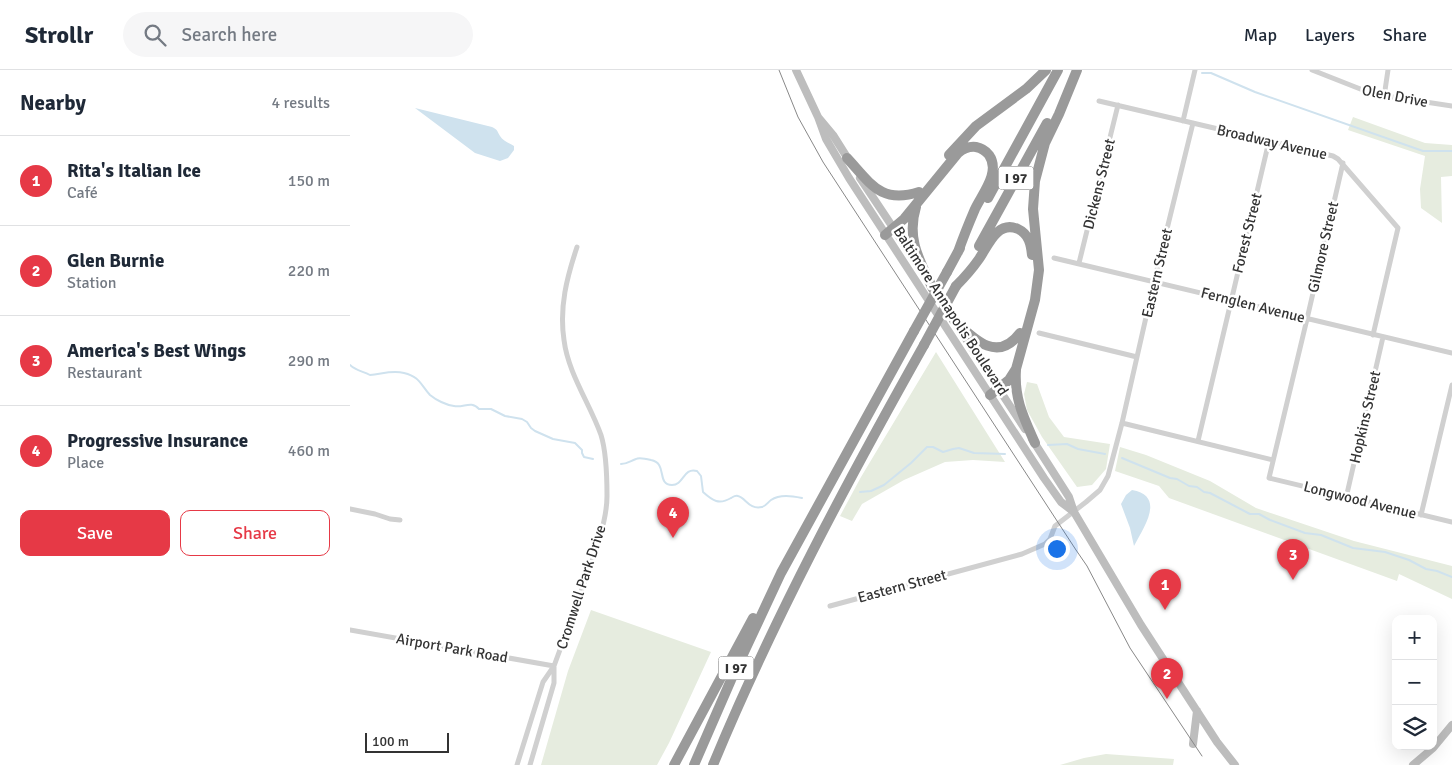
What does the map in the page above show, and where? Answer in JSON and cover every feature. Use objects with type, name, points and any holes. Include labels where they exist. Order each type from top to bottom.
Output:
[{"type":"highway","points":[[888,230],[969,133],[1026,89],[1046,70]]},
{"type":"highway","name":"I 97","points":[[694,765],[781,573],[1058,70]]},
{"type":"highway","points":[[1035,443],[1018,402],[1015,385],[1016,369],[1035,300],[1038,282],[1039,263],[1033,209],[1034,188],[1036,173],[1045,144],[1077,70]]},
{"type":"highway","name":"I 97","points":[[714,765],[728,729],[814,548],[956,286],[1077,70]]},
{"type":"highway","points":[[888,230],[904,219],[960,151],[965,148],[974,147],[987,153],[992,162],[992,173],[958,252]]},
{"type":"highway","points":[[848,158],[870,183],[884,193],[901,196],[919,192]]},
{"type":"highway","points":[[917,203],[912,220],[912,237],[933,289]]},
{"type":"highway","points":[[956,286],[1000,230],[1015,228],[1027,237],[1030,244],[1033,271],[1030,294],[1010,366],[993,389]]},
{"type":"highway","points":[[954,320],[976,341],[989,347],[1007,344],[1020,333]]},
{"type":"highway","points":[[993,389],[1009,380],[1016,369]]},
{"type":"highway","points":[[674,765],[749,624],[781,573]]},
{"type":"main road","name":"Baltimore Annapolis Boulevard","points":[[796,70],[829,146],[888,230],[993,389],[1035,443],[1069,497],[1074,512],[1137,618],[1217,742],[1235,765]]},
{"type":"main road","name":"Baltimore Annapolis Boulevard","points":[[818,117],[848,158],[888,230],[954,320],[1061,502],[1074,512]]},
{"type":"main road","points":[[1193,744],[1197,711]]},
{"type":"main road","points":[[1413,765],[1433,748],[1452,725]]},
{"type":"street","points":[[1183,121],[1195,70]]},
{"type":"street","name":"Olen Drive","points":[[1312,70],[1366,92],[1384,97],[1452,106]]},
{"type":"street","points":[[1384,97],[1388,70]]},
{"type":"street","name":"Broadway Avenue","points":[[1099,101],[1333,156],[1342,163],[1398,228],[1374,334]]},
{"type":"street","name":"Dickens Street","points":[[1079,264],[1118,105]]},
{"type":"street","name":"Eastern Street","points":[[830,606],[1030,551],[1045,544],[1050,539],[1055,526],[1100,490],[1107,480],[1122,423],[1193,123]]},
{"type":"street","name":"Forest Street","points":[[1198,441],[1270,141]]},
{"type":"street","name":"Gilmore Street","points":[[1269,478],[1342,163]]},
{"type":"street","name":"Cromwell Park Drive","points":[[518,765],[543,682],[554,666],[593,557],[602,529],[607,498],[601,437],[577,381],[564,340],[564,294],[577,247]]},
{"type":"street","name":"Fernglen Avenue","points":[[1054,258],[1452,353]]},
{"type":"street","points":[[1039,333],[1138,357]]},
{"type":"street","name":"Hopkins Street","points":[[1346,498],[1383,337]]},
{"type":"street","points":[[1421,515],[1452,385]]},
{"type":"street","points":[[1122,423],[1273,460]]},
{"type":"street","name":"Longwood Avenue","points":[[1269,478],[1452,522]]},
{"type":"street","points":[[350,509],[400,520]]},
{"type":"street","name":"Airport Park Road","points":[[350,630],[554,666]]},
{"type":"street","name":"Cromwell Park Drive","points":[[530,765],[554,683],[554,666]]},
{"type":"shaded area","points":[[1353,117],[1425,143],[1452,145],[1452,176],[1441,177],[1442,223],[1421,208],[1420,189],[1425,156],[1348,130]]},
{"type":"shaded area","points":[[936,352],[1005,462],[973,460],[945,462],[904,480],[862,504],[852,521],[840,516],[861,477]]},
{"type":"shaded area","points":[[1027,382],[1037,384],[1049,417],[1064,437],[1110,444],[1106,469],[1092,485],[1077,487],[1042,437],[1027,410],[1024,394]]},
{"type":"shaded area","points":[[1120,447],[1146,455],[1210,481],[1256,508],[1354,541],[1452,566],[1452,599],[1399,574],[1397,581],[1169,498],[1159,486],[1115,471]]},
{"type":"shaded area","points":[[591,610],[711,652],[657,765],[541,765],[568,671]]},
{"type":"shaded area","points":[[1106,754],[1174,759],[1173,765],[1060,765]]},
{"type":"water","points":[[415,108],[492,127],[503,139],[514,146],[514,150],[508,158],[500,161],[475,153]]},
{"type":"water","points":[[1132,490],[1142,493],[1148,499],[1150,505],[1147,522],[1134,546],[1130,528],[1121,504],[1126,495]]},
{"type":"waterway","points":[[1202,73],[1211,73],[1255,92],[1423,151],[1452,151]]},
{"type":"waterway","points":[[350,365],[370,375],[387,372],[404,373],[419,381],[430,395],[441,402],[454,406],[473,405],[479,409],[491,409],[505,416],[522,419],[535,431],[553,439],[575,443],[582,450],[584,457],[593,459]]},
{"type":"waterway","points":[[1048,445],[1067,444],[1078,449],[1105,454]]},
{"type":"waterway","points":[[860,492],[871,491],[884,485],[927,447],[933,447],[943,452],[959,448],[974,453],[1005,454]]},
{"type":"waterway","points":[[621,464],[637,458],[656,462],[661,469],[664,482],[672,485],[679,482],[692,470],[697,471],[701,476],[703,492],[710,498],[720,502],[737,496],[754,507],[758,507],[782,496],[802,498]]},
{"type":"waterway","points":[[1122,458],[1170,478],[1177,479],[1189,486],[1197,487],[1250,514],[1259,514],[1305,533],[1321,535],[1353,548],[1385,552],[1409,560],[1426,569],[1452,577]]},
{"type":"tram line","points":[[779,70],[798,117],[823,162],[1087,566],[1130,648],[1202,756]]},
{"type":"place","name":"Progressive Insurance","points":[[673,538]]},
{"type":"place","name":"America's Best Wings","points":[[1293,580]]},
{"type":"place","name":"Rita's Italian Ice","points":[[1165,610]]},
{"type":"place","name":"Glen Burnie","points":[[1167,699]]}]
